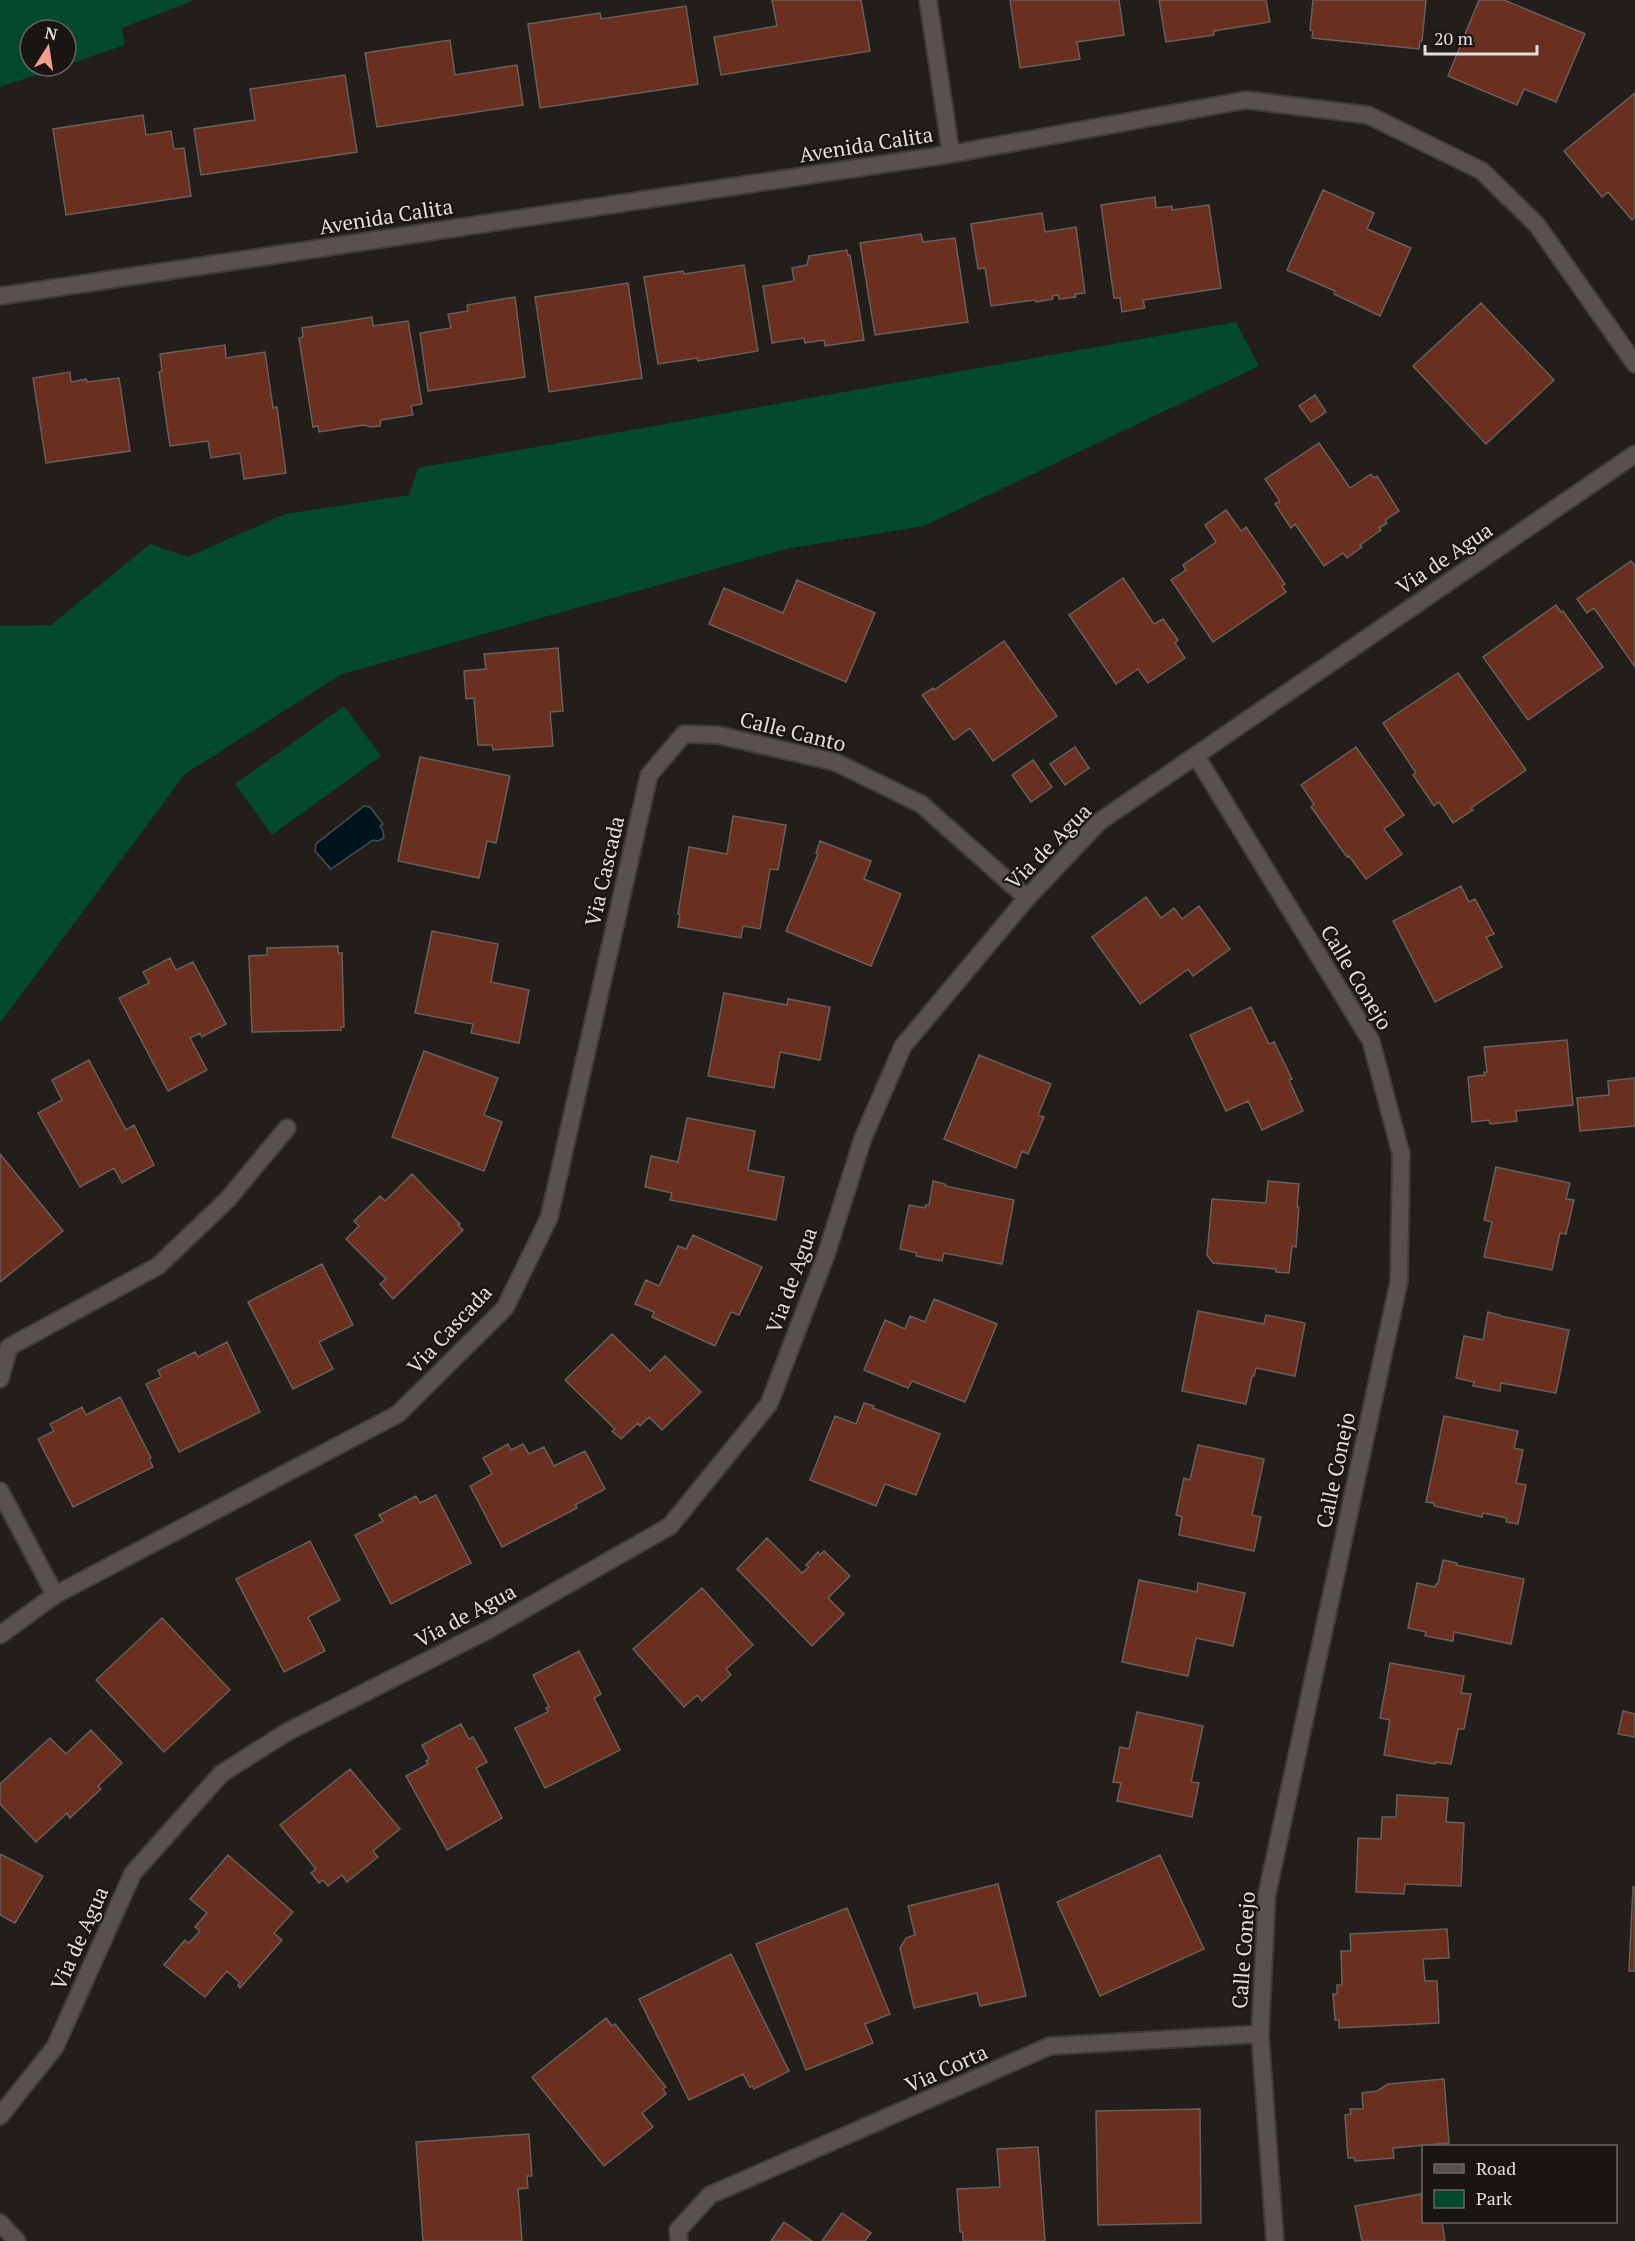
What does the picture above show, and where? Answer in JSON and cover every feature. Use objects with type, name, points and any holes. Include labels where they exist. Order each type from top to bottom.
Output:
[{"type":"street","points":[[928,0],[951,154]]},
{"type":"street","name":"Avenida Calita","points":[[0,296],[951,154],[1246,100],[1368,115],[1482,171],[1537,225],[1635,364]]},
{"type":"street","name":"Via de Agua","points":[[0,2116],[55,2047],[133,1873],[221,1774],[287,1732],[488,1630],[670,1526],[769,1404],[826,1255],[863,1138],[903,1046],[1027,897],[1099,822],[1635,454]]},
{"type":"street","name":"Calle Canto","points":[[684,734],[718,735],[835,762],[921,804],[1027,897]]},
{"type":"street","name":"Via Cascada","points":[[0,1635],[55,1595],[398,1414],[505,1308],[549,1218],[649,775],[684,734]]},
{"type":"street","name":"Calle Conejo","points":[[1196,756],[1371,1041],[1401,1154],[1399,1281],[1267,1894],[1260,2034],[1275,2241]]},
{"type":"street","points":[[0,1379],[9,1347],[158,1266],[228,1199],[287,1128]]},
{"type":"street","points":[[0,1491],[55,1595]]},
{"type":"street","name":"Via Corta","points":[[678,2236],[710,2195],[1050,2046],[1260,2034]]},
{"type":"street","points":[[0,2223],[17,2241]]},
{"type":"green space","points":[[0,0],[195,0],[122,28],[125,45],[78,61],[78,18],[18,18],[18,78],[27,78],[0,87]]},
{"type":"green space","points":[[1236,322],[1259,366],[924,526],[786,549],[342,674],[185,774],[0,1023],[0,626],[51,625],[150,544],[188,557],[285,514],[409,495],[418,468]]},
{"type":"green space","points":[[344,706],[381,756],[272,835],[235,784]]},
{"type":"water","points":[[364,806],[370,807],[383,824],[380,826],[384,838],[378,841],[373,840],[331,869],[315,851],[316,844]]},
{"type":"building","points":[[772,0],[861,0],[870,51],[721,75],[714,37],[777,26]]},
{"type":"building","points":[[1010,0],[1119,0],[1124,35],[1077,42],[1080,59],[1020,68]]},
{"type":"building","points":[[1159,0],[1266,0],[1270,22],[1214,31],[1214,35],[1166,42]]},
{"type":"building","points":[[1313,0],[1426,0],[1422,41],[1420,41],[1419,49],[1312,38],[1313,31],[1310,30]]},
{"type":"building","points":[[1479,0],[1504,0],[1585,34],[1556,102],[1524,89],[1517,105],[1448,76]]},
{"type":"building","points":[[686,6],[698,84],[540,108],[528,24],[600,13],[601,19]]},
{"type":"building","points":[[450,40],[455,75],[517,65],[523,105],[377,127],[365,53]]},
{"type":"building","points":[[345,75],[357,152],[201,175],[194,129],[255,120],[250,89]]},
{"type":"building","points":[[1635,93],[1635,217],[1632,220],[1608,192],[1602,197],[1564,151]]},
{"type":"building","points":[[143,115],[146,135],[171,131],[174,149],[184,148],[191,196],[66,215],[53,129]]},
{"type":"building","points":[[1323,190],[1374,213],[1367,229],[1411,248],[1380,316],[1334,294],[1335,291],[1287,270]]},
{"type":"building","points":[[1155,197],[1156,208],[1172,206],[1172,210],[1209,205],[1221,288],[1143,300],[1145,308],[1122,312],[1120,298],[1114,298],[1101,205]]},
{"type":"building","points":[[1042,213],[1045,232],[1076,227],[1085,293],[1075,294],[1076,297],[1059,299],[1058,295],[1052,296],[1053,299],[1036,302],[1035,300],[991,306],[985,268],[978,269],[971,224]]},
{"type":"building","points":[[921,234],[923,242],[955,238],[968,322],[875,335],[860,243]]},
{"type":"building","points":[[847,250],[848,256],[850,255],[864,340],[825,346],[824,340],[805,343],[804,338],[772,343],[763,286],[794,281],[792,268],[807,265],[809,256]]},
{"type":"building","points":[[744,265],[758,351],[698,361],[697,358],[658,364],[644,277]]},
{"type":"building","points":[[628,283],[642,378],[549,392],[535,297]]},
{"type":"building","points":[[515,297],[525,377],[428,391],[420,333],[451,328],[448,314],[468,311],[467,305]]},
{"type":"building","points":[[1481,303],[1554,380],[1486,444],[1413,366]]},
{"type":"building","points":[[372,317],[373,326],[408,321],[422,404],[411,406],[413,415],[381,420],[380,426],[364,425],[319,432],[318,426],[313,427],[299,338],[303,337],[302,328]]},
{"type":"building","points":[[225,345],[226,358],[265,352],[273,408],[277,407],[286,473],[244,479],[240,453],[211,458],[208,441],[170,446],[159,372],[162,371],[160,354]]},
{"type":"building","points":[[70,372],[71,382],[119,378],[130,451],[46,463],[33,378]]},
{"type":"building","points":[[1315,395],[1326,412],[1311,422],[1299,406]]},
{"type":"building","points":[[1319,443],[1350,488],[1371,474],[1374,478],[1377,476],[1399,511],[1385,520],[1387,523],[1379,528],[1381,530],[1347,558],[1343,553],[1324,566],[1295,524],[1291,528],[1275,504],[1280,501],[1265,479]]},
{"type":"building","points":[[1226,510],[1241,531],[1246,527],[1285,584],[1282,586],[1286,592],[1213,642],[1171,580],[1186,570],[1183,565],[1216,542],[1205,525]]},
{"type":"building","points":[[1631,561],[1635,566],[1635,667],[1594,608],[1587,613],[1577,599]]},
{"type":"building","points":[[1123,578],[1154,624],[1163,619],[1178,640],[1175,643],[1185,658],[1148,683],[1138,669],[1116,684],[1069,615]]},
{"type":"building","points":[[797,580],[875,613],[846,682],[709,624],[724,588],[783,613]]},
{"type":"building","points":[[1556,605],[1561,612],[1563,611],[1603,667],[1528,720],[1483,657]]},
{"type":"building","points":[[1004,641],[1057,716],[993,761],[970,728],[954,740],[922,695],[933,688],[934,690]]},
{"type":"building","points":[[558,648],[563,711],[550,712],[553,746],[493,750],[492,745],[478,745],[474,698],[466,699],[464,671],[486,669],[484,654]]},
{"type":"building","points":[[1458,673],[1526,770],[1453,823],[1439,802],[1434,806],[1413,775],[1416,773],[1383,723]]},
{"type":"building","points":[[1075,747],[1089,768],[1065,785],[1050,764]]},
{"type":"building","points":[[1356,747],[1404,815],[1384,829],[1402,854],[1366,879],[1311,807],[1314,804],[1301,785]]},
{"type":"building","points":[[420,757],[510,776],[496,843],[487,841],[479,878],[398,861]]},
{"type":"building","points":[[1033,760],[1052,787],[1031,802],[1012,775]]},
{"type":"building","points":[[733,816],[786,825],[778,870],[770,869],[760,929],[743,926],[741,938],[678,927],[689,847],[727,854]]},
{"type":"building","points":[[820,841],[871,861],[864,879],[901,894],[871,966],[786,931],[818,854],[816,853]]},
{"type":"building","points":[[1461,886],[1469,902],[1475,899],[1494,934],[1486,937],[1502,967],[1435,1002],[1393,921]]},
{"type":"building","points":[[1146,897],[1161,918],[1174,908],[1182,919],[1199,906],[1230,949],[1193,976],[1188,969],[1140,1004],[1092,937]]},
{"type":"building","points":[[432,931],[498,944],[491,982],[529,990],[519,1043],[471,1033],[473,1024],[415,1013]]},
{"type":"building","points":[[338,946],[338,953],[342,953],[344,1027],[341,1027],[341,1030],[252,1032],[249,956],[267,955],[267,948]]},
{"type":"building","points":[[170,958],[176,970],[193,962],[226,1024],[202,1037],[200,1033],[190,1038],[207,1070],[168,1091],[119,998],[149,983],[143,972]]},
{"type":"building","points":[[724,993],[787,1005],[788,999],[830,1007],[820,1060],[780,1052],[774,1088],[708,1076]]},
{"type":"building","points":[[1251,1007],[1269,1044],[1274,1042],[1292,1079],[1289,1080],[1303,1111],[1262,1130],[1248,1101],[1226,1111],[1190,1035]]},
{"type":"building","points":[[1567,1040],[1573,1105],[1516,1111],[1517,1121],[1490,1124],[1489,1120],[1472,1122],[1468,1077],[1485,1075],[1484,1072],[1487,1072],[1484,1047]]},
{"type":"building","points":[[424,1051],[498,1078],[484,1115],[502,1122],[484,1171],[392,1137]]},
{"type":"building","points":[[979,1055],[1051,1084],[1038,1115],[1044,1117],[1028,1154],[1022,1151],[1016,1168],[944,1139]]},
{"type":"building","points":[[89,1060],[126,1130],[134,1125],[154,1165],[122,1183],[114,1168],[80,1187],[38,1113],[62,1100],[52,1080]]},
{"type":"building","points":[[1635,1078],[1635,1126],[1580,1131],[1577,1098],[1609,1095],[1608,1081]]},
{"type":"building","points":[[687,1118],[755,1131],[748,1170],[784,1177],[776,1220],[670,1200],[672,1193],[645,1187],[651,1156],[678,1162]]},
{"type":"building","points":[[0,1154],[63,1231],[0,1282]]},
{"type":"building","points":[[1496,1167],[1570,1183],[1566,1199],[1574,1200],[1566,1234],[1560,1233],[1552,1270],[1484,1257],[1492,1222],[1484,1220]]},
{"type":"building","points":[[412,1174],[460,1224],[458,1225],[463,1230],[393,1299],[380,1284],[386,1279],[346,1239],[359,1226],[354,1221],[380,1196],[385,1201]]},
{"type":"building","points":[[933,1181],[945,1184],[945,1186],[1014,1200],[1002,1264],[944,1253],[942,1261],[916,1256],[917,1253],[900,1249],[909,1205],[925,1208],[929,1205]]},
{"type":"building","points":[[1268,1181],[1299,1184],[1296,1247],[1292,1246],[1289,1273],[1276,1272],[1276,1269],[1213,1263],[1207,1255],[1212,1199],[1266,1203]]},
{"type":"building","points":[[693,1235],[762,1267],[739,1315],[731,1312],[715,1346],[652,1317],[654,1312],[635,1304],[646,1280],[659,1286],[678,1246],[686,1249]]},
{"type":"building","points":[[322,1264],[353,1325],[319,1342],[333,1369],[293,1389],[248,1302]]},
{"type":"building","points":[[934,1299],[997,1324],[965,1402],[912,1381],[908,1388],[864,1370],[885,1320],[905,1329],[910,1316],[925,1322]]},
{"type":"building","points":[[1198,1311],[1264,1324],[1266,1315],[1305,1323],[1295,1376],[1256,1368],[1246,1404],[1182,1391]]},
{"type":"building","points":[[1488,1312],[1569,1330],[1556,1393],[1501,1383],[1500,1391],[1473,1386],[1474,1382],[1456,1378],[1464,1336],[1483,1340]]},
{"type":"building","points":[[612,1334],[650,1371],[665,1356],[701,1392],[662,1430],[649,1417],[640,1426],[638,1423],[621,1439],[612,1431],[615,1429],[565,1380]]},
{"type":"building","points":[[227,1342],[260,1412],[179,1452],[146,1384],[161,1377],[158,1370],[195,1352],[198,1357]]},
{"type":"building","points":[[120,1397],[151,1458],[149,1459],[153,1467],[73,1507],[38,1439],[54,1431],[50,1424],[82,1407],[86,1415]]},
{"type":"building","points":[[864,1403],[940,1434],[916,1495],[885,1484],[876,1506],[810,1480],[835,1416],[856,1424]]},
{"type":"building","points":[[1444,1416],[1518,1431],[1514,1448],[1523,1450],[1516,1483],[1526,1485],[1518,1524],[1506,1522],[1507,1518],[1483,1513],[1482,1517],[1426,1502]]},
{"type":"building","points":[[508,1444],[511,1450],[523,1444],[529,1454],[544,1447],[554,1466],[585,1451],[605,1489],[575,1505],[577,1508],[502,1547],[470,1486],[492,1474],[483,1458]]},
{"type":"building","points":[[1198,1445],[1264,1459],[1252,1515],[1261,1517],[1254,1551],[1179,1535],[1182,1517],[1176,1515],[1184,1478],[1190,1480]]},
{"type":"building","points":[[436,1495],[471,1563],[391,1604],[355,1535],[383,1521],[379,1515],[416,1496],[420,1503]]},
{"type":"building","points":[[767,1538],[802,1573],[809,1567],[806,1565],[818,1552],[820,1555],[824,1551],[850,1576],[828,1598],[844,1614],[812,1646],[737,1569]]},
{"type":"building","points":[[310,1541],[340,1600],[308,1617],[325,1651],[284,1672],[236,1579]]},
{"type":"building","points":[[1443,1560],[1457,1563],[1456,1565],[1524,1579],[1511,1644],[1454,1632],[1453,1641],[1425,1636],[1426,1632],[1408,1628],[1417,1583],[1435,1587],[1438,1584]]},
{"type":"building","points":[[1139,1580],[1197,1592],[1198,1583],[1245,1593],[1233,1646],[1196,1638],[1188,1676],[1122,1662]]},
{"type":"building","points":[[702,1588],[753,1645],[726,1669],[731,1675],[702,1701],[697,1695],[684,1707],[633,1649]]},
{"type":"building","points":[[162,1618],[230,1690],[164,1752],[96,1680]]},
{"type":"building","points":[[579,1651],[601,1694],[594,1698],[620,1750],[545,1788],[515,1728],[548,1712],[546,1708],[549,1707],[533,1675]]},
{"type":"building","points":[[1390,1663],[1464,1676],[1461,1693],[1471,1694],[1464,1729],[1458,1729],[1451,1764],[1435,1762],[1435,1764],[1384,1755],[1390,1720],[1380,1718]]},
{"type":"building","points":[[1623,1711],[1635,1714],[1635,1737],[1618,1734]]},
{"type":"building","points":[[1137,1712],[1203,1726],[1191,1782],[1199,1783],[1192,1817],[1117,1801],[1121,1783],[1113,1782],[1120,1747],[1129,1749]]},
{"type":"building","points":[[461,1724],[469,1739],[473,1737],[487,1762],[476,1768],[502,1818],[447,1850],[406,1776],[428,1764],[426,1761],[429,1759],[422,1745]]},
{"type":"building","points":[[91,1730],[122,1763],[98,1786],[101,1789],[70,1818],[67,1813],[36,1842],[0,1804],[0,1784],[50,1738],[66,1754]]},
{"type":"building","points":[[350,1769],[400,1829],[373,1851],[378,1857],[347,1882],[342,1875],[328,1886],[323,1880],[319,1883],[311,1873],[316,1869],[280,1825]]},
{"type":"building","points":[[1397,1795],[1448,1798],[1446,1822],[1464,1823],[1461,1886],[1405,1884],[1404,1894],[1356,1892],[1358,1838],[1381,1839],[1382,1817],[1396,1817]]},
{"type":"building","points":[[0,1854],[43,1876],[15,1923],[0,1915]]},
{"type":"building","points":[[228,1855],[293,1912],[274,1933],[282,1940],[240,1988],[238,1985],[240,1983],[227,1971],[205,1997],[164,1965],[185,1940],[189,1943],[200,1931],[195,1927],[207,1913],[190,1899]]},
{"type":"building","points":[[1160,1855],[1204,1949],[1100,1996],[1057,1902]]},
{"type":"building","points":[[998,1884],[1026,1996],[980,2006],[977,1993],[914,2008],[900,1948],[906,1938],[915,1935],[908,1906]]},
{"type":"building","points":[[1633,1887],[1635,1887],[1635,1971],[1629,1971]]},
{"type":"building","points":[[847,1908],[890,2014],[865,2024],[873,2043],[806,2070],[756,1944]]},
{"type":"building","points":[[1447,1929],[1449,1958],[1423,1959],[1425,1981],[1437,1981],[1439,2023],[1339,2028],[1339,2020],[1335,2020],[1333,1994],[1337,1994],[1337,1985],[1342,1985],[1341,1951],[1351,1951],[1350,1934]]},
{"type":"building","points":[[731,1954],[789,2071],[754,2089],[753,2086],[750,2087],[743,2074],[689,2100],[639,1999]]},
{"type":"building","points":[[606,2018],[612,2026],[615,2024],[666,2087],[663,2089],[666,2094],[642,2113],[653,2127],[604,2166],[532,2077]]},
{"type":"building","points":[[1444,2079],[1449,2143],[1393,2148],[1394,2158],[1355,2161],[1355,2158],[1348,2158],[1345,2115],[1351,2114],[1350,2109],[1363,2109],[1362,2093],[1377,2091],[1388,2084]]},
{"type":"building","points":[[1200,2109],[1201,2223],[1098,2225],[1096,2111]]},
{"type":"building","points":[[529,2134],[532,2176],[527,2176],[528,2188],[518,2189],[522,2241],[423,2241],[416,2142]]},
{"type":"building","points":[[1038,2147],[1045,2241],[963,2241],[963,2232],[960,2232],[957,2189],[1000,2187],[997,2149]]},
{"type":"building","points":[[1421,2194],[1422,2223],[1442,2223],[1445,2241],[1362,2241],[1355,2206]]},
{"type":"building","points":[[842,2213],[871,2233],[865,2241],[822,2241]]},
{"type":"building","points":[[784,2222],[812,2241],[771,2241]]}]
